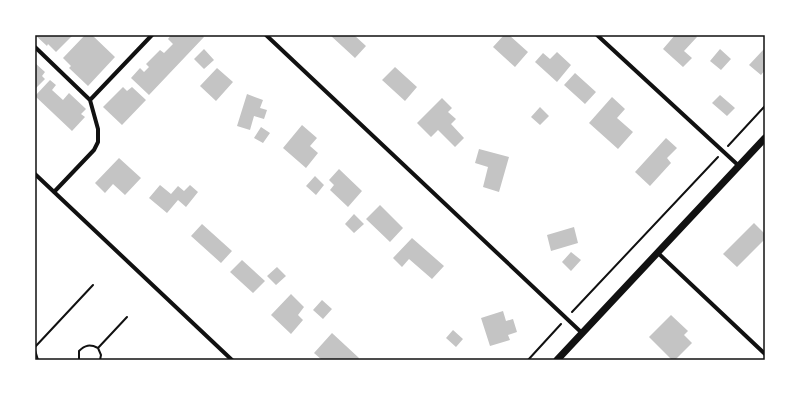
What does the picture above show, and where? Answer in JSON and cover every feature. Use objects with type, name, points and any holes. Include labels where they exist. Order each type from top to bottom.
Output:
[{"type":"street","points":[[90,100],[152,35]]},
{"type":"street","points":[[266,35],[582,333]]},
{"type":"street","points":[[597,35],[738,166]]},
{"type":"street","points":[[35,47],[90,100],[98,129],[98,142],[94,150],[54,192]]},
{"type":"street","points":[[557,360],[765,138]]},
{"type":"street","points":[[35,174],[232,360]]},
{"type":"street","points":[[658,253],[765,354]]},
{"type":"path","points":[[528,360],[765,106]]},
{"type":"path","points":[[38,360],[35,349],[93,285]]},
{"type":"path","points":[[98,348],[127,317]]},
{"type":"path","points":[[79,360],[80,351],[84,347],[90,345],[98,348],[101,355],[100,360]]},
{"type":"building","points":[[35,35],[73,35],[56,52]]},
{"type":"building","points":[[85,35],[92,35],[115,57],[88,86],[69,68],[71,66],[63,58]]},
{"type":"building","points":[[171,35],[202,35],[204,37],[149,95],[131,78],[140,68],[144,72],[149,67],[146,64],[160,50],[164,53],[173,44],[168,39]]},
{"type":"building","points":[[330,35],[354,35],[366,46],[355,58]]},
{"type":"building","points":[[504,35],[509,35],[528,52],[515,67],[493,47]]},
{"type":"building","points":[[675,35],[695,35],[697,37],[684,51],[692,58],[683,67],[663,49]]},
{"type":"building","points":[[765,48],[765,70],[761,75],[749,65]]},
{"type":"building","points":[[204,49],[214,60],[204,69],[194,59]]},
{"type":"building","points":[[720,49],[731,59],[721,70],[710,61]]},
{"type":"building","points":[[557,52],[571,65],[557,82],[535,62],[543,53],[550,59]]},
{"type":"building","points":[[35,63],[45,72],[42,76],[45,79],[35,89]]},
{"type":"building","points":[[395,67],[417,87],[405,101],[382,80]]},
{"type":"building","points":[[217,68],[233,82],[216,101],[200,86]]},
{"type":"building","points":[[575,73],[596,92],[585,104],[564,85]]},
{"type":"building","points":[[50,80],[56,85],[52,90],[63,100],[69,93],[86,109],[81,114],[85,117],[72,131],[35,96]]},
{"type":"building","points":[[123,87],[127,91],[132,87],[146,100],[122,125],[103,107]]},
{"type":"building","points":[[247,94],[263,100],[260,108],[267,110],[264,119],[254,116],[250,130],[237,126]]},
{"type":"building","points":[[720,95],[735,108],[727,116],[712,103]]},
{"type":"building","points":[[612,97],[625,109],[617,118],[633,132],[618,149],[589,123]]},
{"type":"building","points":[[442,98],[452,108],[448,112],[456,119],[451,124],[464,138],[455,147],[438,130],[431,137],[417,123]]},
{"type":"building","points":[[540,107],[549,116],[540,125],[531,117]]},
{"type":"building","points":[[302,125],[317,138],[310,146],[318,153],[306,168],[283,148]]},
{"type":"building","points":[[261,127],[270,133],[263,143],[254,138]]},
{"type":"building","points":[[666,138],[677,148],[667,158],[671,163],[650,186],[635,172]]},
{"type":"building","points":[[479,149],[509,157],[499,192],[483,187],[488,167],[475,163]]},
{"type":"building","points":[[119,158],[141,178],[125,195],[113,184],[105,193],[95,183]]},
{"type":"building","points":[[339,169],[362,191],[348,207],[330,190],[334,185],[329,180]]},
{"type":"building","points":[[315,176],[324,185],[316,195],[306,186]]},
{"type":"building","points":[[160,185],[171,194],[178,186],[184,191],[190,185],[198,192],[186,207],[178,200],[167,213],[149,198]]},
{"type":"building","points":[[380,205],[403,228],[390,242],[366,219]]},
{"type":"building","points":[[354,214],[364,224],[354,233],[345,224]]},
{"type":"building","points":[[754,223],[765,234],[765,239],[737,267],[723,254]]},
{"type":"building","points":[[202,224],[232,251],[221,263],[191,236]]},
{"type":"building","points":[[574,227],[578,243],[551,251],[547,235]]},
{"type":"building","points":[[412,238],[444,266],[432,279],[409,259],[402,267],[393,258]]},
{"type":"building","points":[[571,252],[581,260],[571,271],[562,262]]},
{"type":"building","points":[[242,260],[265,281],[253,293],[230,272]]},
{"type":"building","points":[[277,267],[286,276],[276,285],[267,276]]},
{"type":"building","points":[[291,294],[304,307],[298,315],[303,320],[291,334],[271,315]]},
{"type":"building","points":[[322,300],[332,309],[323,319],[313,310]]},
{"type":"building","points":[[503,311],[506,321],[513,319],[517,332],[508,335],[510,340],[490,346],[481,318]]},
{"type":"building","points":[[671,315],[688,331],[684,335],[692,343],[675,360],[672,360],[649,337]]},
{"type":"building","points":[[453,330],[463,339],[456,347],[446,338]]},
{"type":"building","points":[[332,333],[359,358],[358,360],[322,360],[314,353]]}]
